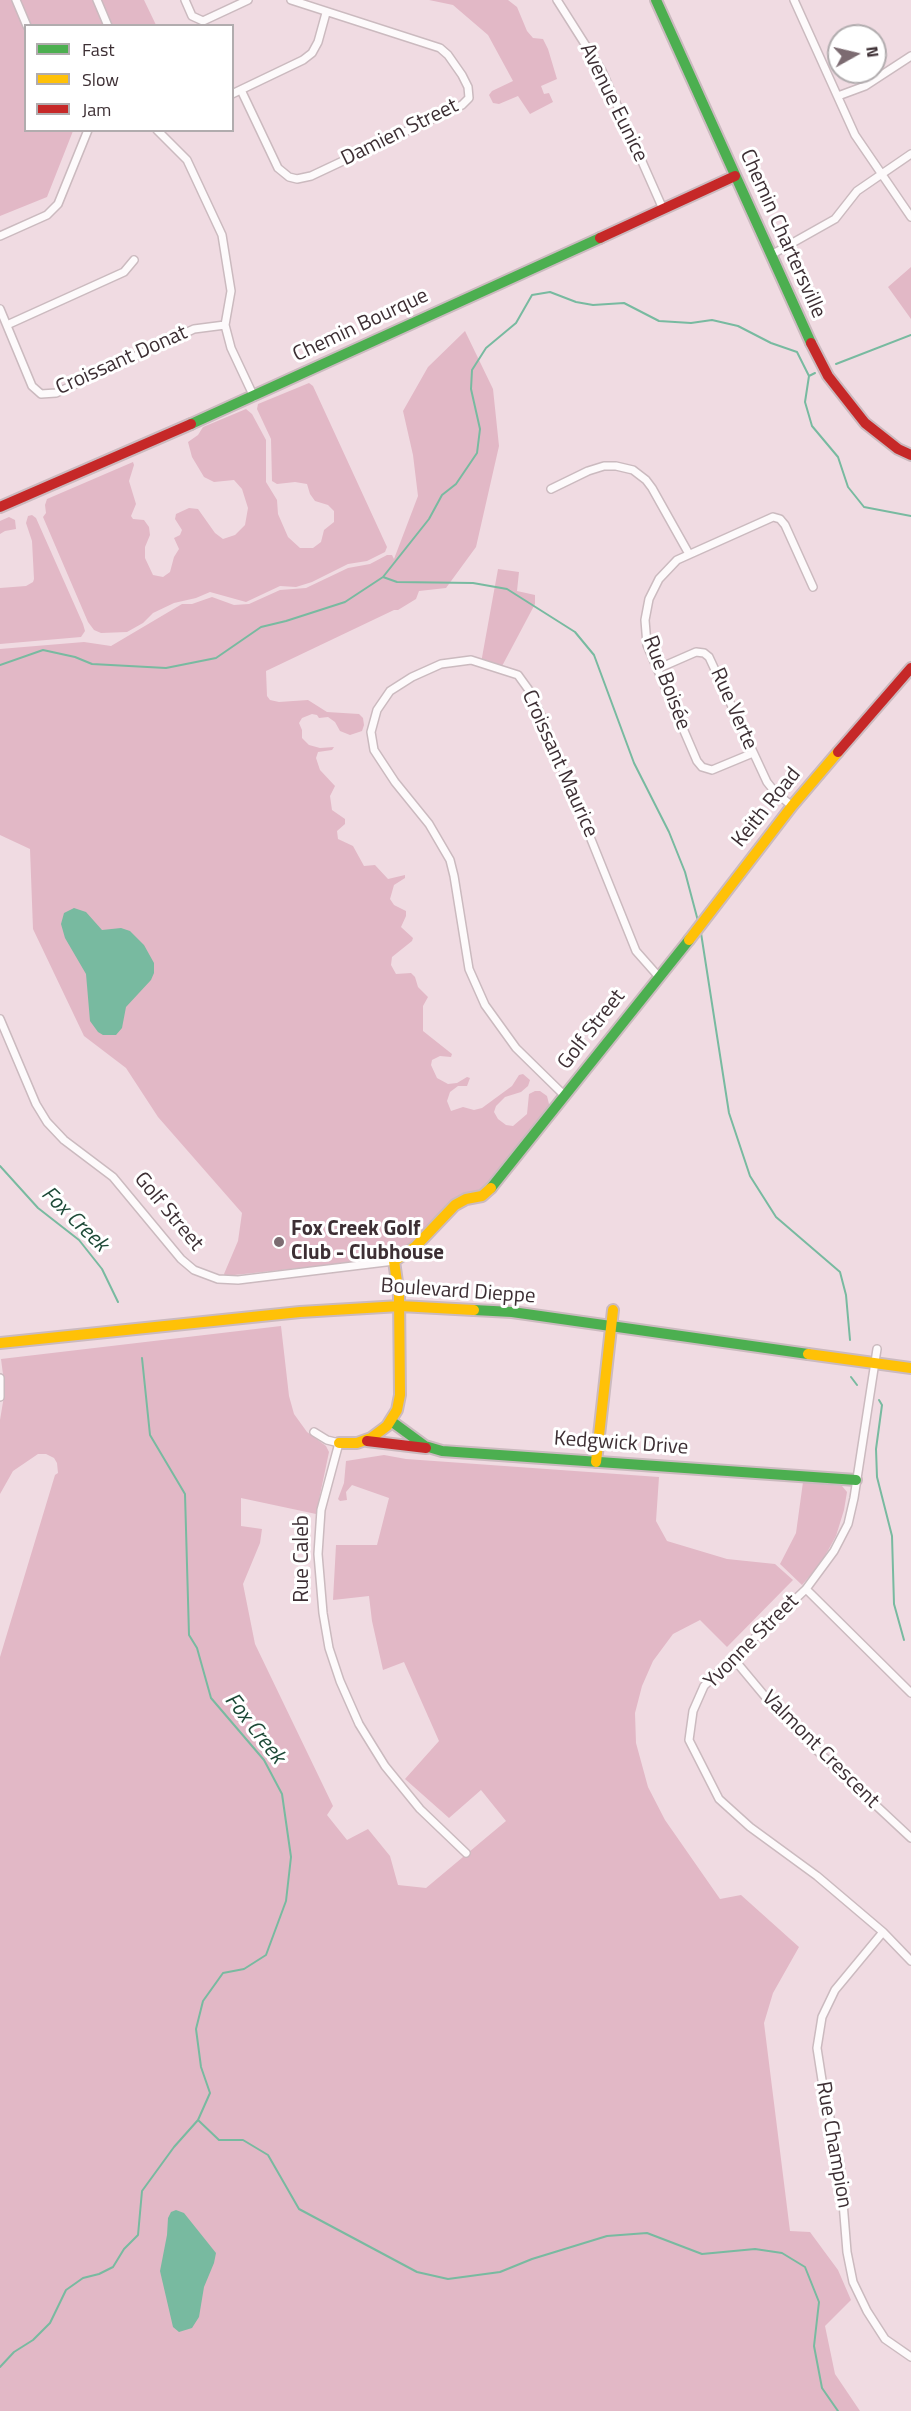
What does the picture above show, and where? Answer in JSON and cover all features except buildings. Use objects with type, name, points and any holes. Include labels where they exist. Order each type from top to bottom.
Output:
[{"type":"street","points":[[16,0],[26,24]]},
{"type":"street","points":[[97,0],[107,24]]},
{"type":"street","points":[[185,0],[192,16],[203,21],[249,0]]},
{"type":"street","name":"Damien Street","points":[[241,90],[278,168],[289,177],[297,179],[311,176],[462,105],[469,98],[468,87],[462,75],[440,48],[291,0]]},
{"type":"street","name":"Avenue Eunice","points":[[557,0],[602,71],[663,209]]},
{"type":"street","name":"Chemin Chartersville","points":[[656,0],[809,340],[840,394],[865,423],[911,455]]},
{"type":"street","points":[[797,1],[860,143],[911,217]]},
{"type":"street","points":[[234,93],[303,60],[318,42],[326,13]]},
{"type":"street","points":[[838,96],[865,86],[911,56]]},
{"type":"street","points":[[0,236],[47,215],[58,204],[87,132]]},
{"type":"street","points":[[160,132],[187,160],[222,235],[231,291],[225,326],[231,348],[254,397]]},
{"type":"street","points":[[166,137],[170,132]]},
{"type":"street","points":[[771,255],[835,219],[857,191],[911,153]]},
{"type":"street","name":"Chemin Bourque","points":[[0,507],[254,397],[735,176]]},
{"type":"street","points":[[7,325],[124,272],[134,261]]},
{"type":"street","name":"Croissant Donat","points":[[0,309],[32,386],[41,394],[56,393],[194,329],[225,326]]},
{"type":"street","points":[[551,489],[604,466],[633,470],[652,488],[689,554]]},
{"type":"street","name":"Rue Boisée","points":[[753,753],[716,769],[702,767],[697,761],[645,637],[645,613],[649,599],[654,586],[668,568],[689,554],[765,519],[777,518],[785,525],[813,587]]},
{"type":"street","name":"Rue Verte","points":[[657,669],[696,652],[706,654],[712,661],[770,787],[792,806]]},
{"type":"street","name":"Croissant Maurice","points":[[565,1096],[516,1048],[485,1005],[469,969],[450,860],[429,824],[395,782],[374,750],[371,732],[377,710],[390,691],[412,677],[441,664],[471,660],[518,675],[531,693],[539,711],[636,951],[659,977]]},
{"type":"street","name":"Keith Road","points":[[659,977],[792,806],[911,668]]},
{"type":"street","name":"Golf Street","points":[[0,1019],[36,1104],[47,1122],[64,1140],[113,1177],[181,1259],[194,1270],[218,1280],[245,1280],[394,1261],[415,1247],[459,1203],[482,1196],[490,1190],[659,977]]},
{"type":"street","points":[[314,1432],[327,1440],[339,1443],[367,1441],[391,1421],[397,1410],[400,1395],[400,1305],[394,1261]]},
{"type":"street","name":"Boulevard Dieppe","points":[[0,1343],[300,1312],[400,1305],[492,1310],[911,1368]]},
{"type":"street","points":[[596,1462],[613,1310]]},
{"type":"street","points":[[594,1325],[609,1344]]},
{"type":"street","points":[[609,1344],[627,1330]]},
{"type":"street","name":"Yvonne Street","points":[[877,1349],[848,1524],[834,1551],[806,1589],[704,1686],[693,1711],[689,1740],[719,1800],[750,1827],[817,1876],[883,1932],[911,1961]]},
{"type":"street","points":[[0,1378],[0,1397]]},
{"type":"street","points":[[391,1421],[429,1448]]},
{"type":"street","name":"Kedgwick Drive","points":[[367,1441],[596,1462],[856,1480]]},
{"type":"street","name":"Rue Caleb","points":[[339,1443],[323,1499],[319,1541],[322,1606],[332,1657],[351,1708],[384,1766],[420,1809],[466,1853]]},
{"type":"street","points":[[806,1589],[911,1693]]},
{"type":"street","name":"Valmont Crescent","points":[[733,1658],[768,1700],[809,1743],[911,1838]]},
{"type":"street","name":"Rue Champion","points":[[883,1932],[835,1990],[822,2017],[817,2048],[840,2165],[847,2252],[853,2282],[867,2311],[885,2339],[911,2357]]},
{"type":"shaded area","points":[[0,0],[144,0],[156,24],[24,24],[24,132],[73,132],[47,197],[0,216]]},
{"type":"shaded area","points":[[429,0],[508,0],[517,7],[527,31],[533,38],[543,39],[548,49],[557,79],[541,86],[544,94],[549,93],[553,102],[530,114],[518,96],[499,104],[493,103],[489,95],[492,91],[513,81],[488,35],[453,5]]},
{"type":"shaded area","points":[[911,267],[911,319],[888,287]]},
{"type":"shaded area","points":[[465,331],[493,389],[499,446],[476,547],[446,588],[419,591],[416,599],[398,610],[266,671],[267,696],[270,700],[279,702],[308,700],[327,712],[359,714],[363,718],[362,731],[350,735],[340,731],[335,722],[328,717],[319,718],[312,714],[302,718],[299,723],[302,738],[309,745],[320,748],[334,747],[332,750],[318,752],[316,758],[320,770],[335,786],[330,796],[332,810],[345,819],[345,824],[337,831],[338,839],[353,846],[364,866],[375,865],[388,879],[405,875],[405,878],[394,885],[390,899],[394,905],[406,911],[401,927],[413,938],[392,957],[391,965],[396,974],[411,973],[415,977],[418,987],[428,997],[423,1006],[423,1031],[452,1054],[451,1057],[440,1056],[432,1060],[431,1065],[437,1078],[448,1084],[470,1078],[467,1086],[458,1086],[450,1092],[447,1101],[451,1111],[463,1107],[474,1110],[482,1108],[512,1086],[519,1075],[523,1074],[530,1080],[528,1086],[521,1092],[505,1097],[496,1106],[494,1112],[498,1119],[506,1125],[513,1126],[527,1114],[529,1094],[535,1091],[540,1091],[547,1096],[550,1108],[485,1187],[402,1251],[384,1259],[225,1276],[238,1241],[242,1213],[158,1117],[126,1068],[84,1036],[33,929],[30,849],[0,835],[0,649],[84,642],[111,646],[182,604],[192,604],[212,597],[234,605],[249,604],[280,590],[306,588],[348,568],[370,564],[387,555],[392,555],[394,559],[418,496],[413,455],[403,411],[428,367]]},
{"type":"shaded area","points":[[309,383],[313,386],[387,547],[385,552],[367,561],[348,564],[312,582],[296,587],[280,586],[246,602],[210,592],[174,603],[153,613],[143,623],[127,632],[101,633],[94,630],[88,622],[43,517],[46,513],[47,499],[133,462],[129,481],[136,504],[131,516],[133,519],[144,520],[149,527],[150,535],[145,547],[145,558],[153,575],[163,577],[170,572],[179,549],[174,538],[180,535],[182,530],[175,519],[176,514],[189,508],[198,509],[215,533],[223,539],[235,535],[245,525],[248,508],[242,489],[234,480],[214,482],[204,477],[192,457],[188,442],[198,435],[203,427],[246,409],[252,414],[266,440],[266,482],[277,500],[278,514],[288,537],[300,548],[313,548],[321,542],[324,530],[334,522],[334,511],[328,505],[315,501],[307,484],[295,482],[277,484],[272,481],[271,439],[257,409],[258,404]]},
{"type":"shaded area","points":[[32,515],[36,518],[83,624],[85,631],[81,637],[0,644],[0,588],[26,586],[34,579],[32,541],[26,523],[28,516]]},
{"type":"shaded area","points":[[9,517],[15,520],[16,529],[0,534],[0,521]]},
{"type":"shaded area","points":[[498,569],[519,572],[517,591],[535,595],[535,604],[501,668],[481,663]]},
{"type":"shaded area","points":[[74,908],[86,912],[102,930],[121,928],[130,931],[144,945],[154,963],[151,980],[126,1007],[122,1028],[116,1035],[103,1035],[90,1021],[86,974],[65,938],[61,924],[64,913]]},
{"type":"shaded area","points":[[281,1326],[289,1396],[294,1414],[307,1432],[326,1446],[329,1452],[316,1514],[241,1498],[241,1526],[262,1529],[260,1543],[243,1584],[255,1644],[333,1806],[327,1815],[347,1840],[368,1829],[390,1856],[398,1885],[426,1888],[506,1821],[481,1790],[449,1818],[405,1779],[439,1741],[404,1662],[383,1670],[369,1596],[333,1600],[336,1545],[377,1545],[389,1498],[352,1485],[346,1492],[347,1500],[340,1501],[338,1499],[344,1483],[346,1461],[384,1455],[406,1459],[659,1477],[656,1521],[667,1541],[727,1559],[775,1564],[793,1580],[727,1647],[700,1620],[673,1634],[653,1661],[642,1686],[635,1713],[636,1743],[648,1787],[665,1820],[720,1899],[741,1895],[799,1947],[773,1993],[764,2023],[790,2231],[810,2232],[838,2270],[851,2300],[825,2326],[835,2374],[860,2411],[0,2411],[0,1657],[55,1475],[58,1473],[54,1458],[46,1454],[38,1454],[13,1471],[0,1494],[0,1420],[5,1390],[1,1359]]},
{"type":"shaded area","points":[[803,1482],[842,1486],[847,1492],[836,1536],[821,1563],[802,1585],[780,1564],[796,1533]]},
{"type":"shaded area","points":[[176,2210],[184,2213],[216,2253],[204,2287],[199,2317],[192,2328],[179,2332],[173,2327],[160,2271],[168,2218],[171,2212]]},
{"type":"waterway","points":[[0,665],[43,650],[75,657],[92,664],[166,668],[216,658],[261,627],[345,602],[383,577],[429,519],[442,495],[456,484],[477,453],[480,429],[471,389],[472,370],[486,348],[516,323],[532,295],[550,292],[576,302],[593,305],[624,303],[659,321],[691,323],[712,320],[738,326],[771,343],[797,352],[809,376],[805,402],[812,426],[838,457],[848,487],[864,507],[911,516]]},
{"type":"waterway","points":[[836,364],[911,335]]},
{"type":"waterway","points":[[809,376],[815,373]]},
{"type":"waterway","points":[[383,577],[397,582],[473,583],[507,589],[575,632],[594,655],[634,763],[669,832],[685,872],[698,921]]},
{"type":"waterway","points":[[701,933],[729,1113],[750,1176],[776,1217],[840,1272],[846,1295],[850,1340]]},
{"type":"waterway","name":"Fox Creek","points":[[0,1166],[38,1208],[79,1240],[102,1269],[118,1302]]},
{"type":"waterway","name":"Fox Creek","points":[[0,2367],[14,2352],[33,2340],[50,2323],[66,2290],[83,2278],[113,2267],[124,2249],[138,2235],[142,2191],[174,2147],[198,2120],[210,2093],[201,2067],[196,2029],[203,2001],[223,1973],[244,1969],[266,1955],[286,1901],[291,1857],[282,1794],[264,1760],[211,1698],[197,1648],[189,1635],[185,1494],[150,1435],[142,1358]]},
{"type":"waterway","points":[[851,1377],[857,1385]]},
{"type":"waterway","points":[[879,1400],[882,1405],[876,1449],[877,1477],[892,1536],[894,1604],[904,1640]]},
{"type":"waterway","points":[[198,2120],[219,2140],[243,2140],[268,2155],[299,2209],[417,2272],[448,2279],[500,2272],[532,2259],[607,2236],[647,2233],[702,2254],[755,2249],[782,2253],[805,2267],[819,2302],[814,2346],[822,2388],[838,2411]]},
{"type":"traffic: fast","points":[[656,0],[811,343]]},
{"type":"traffic: fast","points":[[191,424],[600,238]]},
{"type":"traffic: fast","points":[[491,1188],[689,940]]},
{"type":"traffic: fast","points":[[474,1310],[512,1312],[808,1354]]},
{"type":"traffic: fast","points":[[391,1421],[425,1446],[442,1451],[856,1480]]},
{"type":"traffic: slow","points":[[689,940],[792,806],[838,752]]},
{"type":"traffic: slow","points":[[339,1443],[357,1443],[371,1438],[387,1426],[397,1410],[400,1395],[399,1296],[394,1261],[415,1247],[455,1205],[466,1199],[482,1196],[491,1188]]},
{"type":"traffic: slow","points":[[0,1343],[300,1312],[400,1306],[474,1310]]},
{"type":"traffic: slow","points":[[596,1462],[613,1310]]},
{"type":"traffic: slow","points":[[808,1354],[911,1368]]},
{"type":"traffic: jam","points":[[600,238],[735,176]]},
{"type":"traffic: jam","points":[[811,343],[828,376],[865,423],[898,449],[911,455]]},
{"type":"traffic: jam","points":[[0,507],[191,424]]},
{"type":"traffic: jam","points":[[838,752],[911,668]]},
{"type":"traffic: jam","points":[[367,1441],[426,1448]]},
{"type":"place","name":"Fox Creek Golf Club - Clubhouse","points":[[279,1242]]}]
